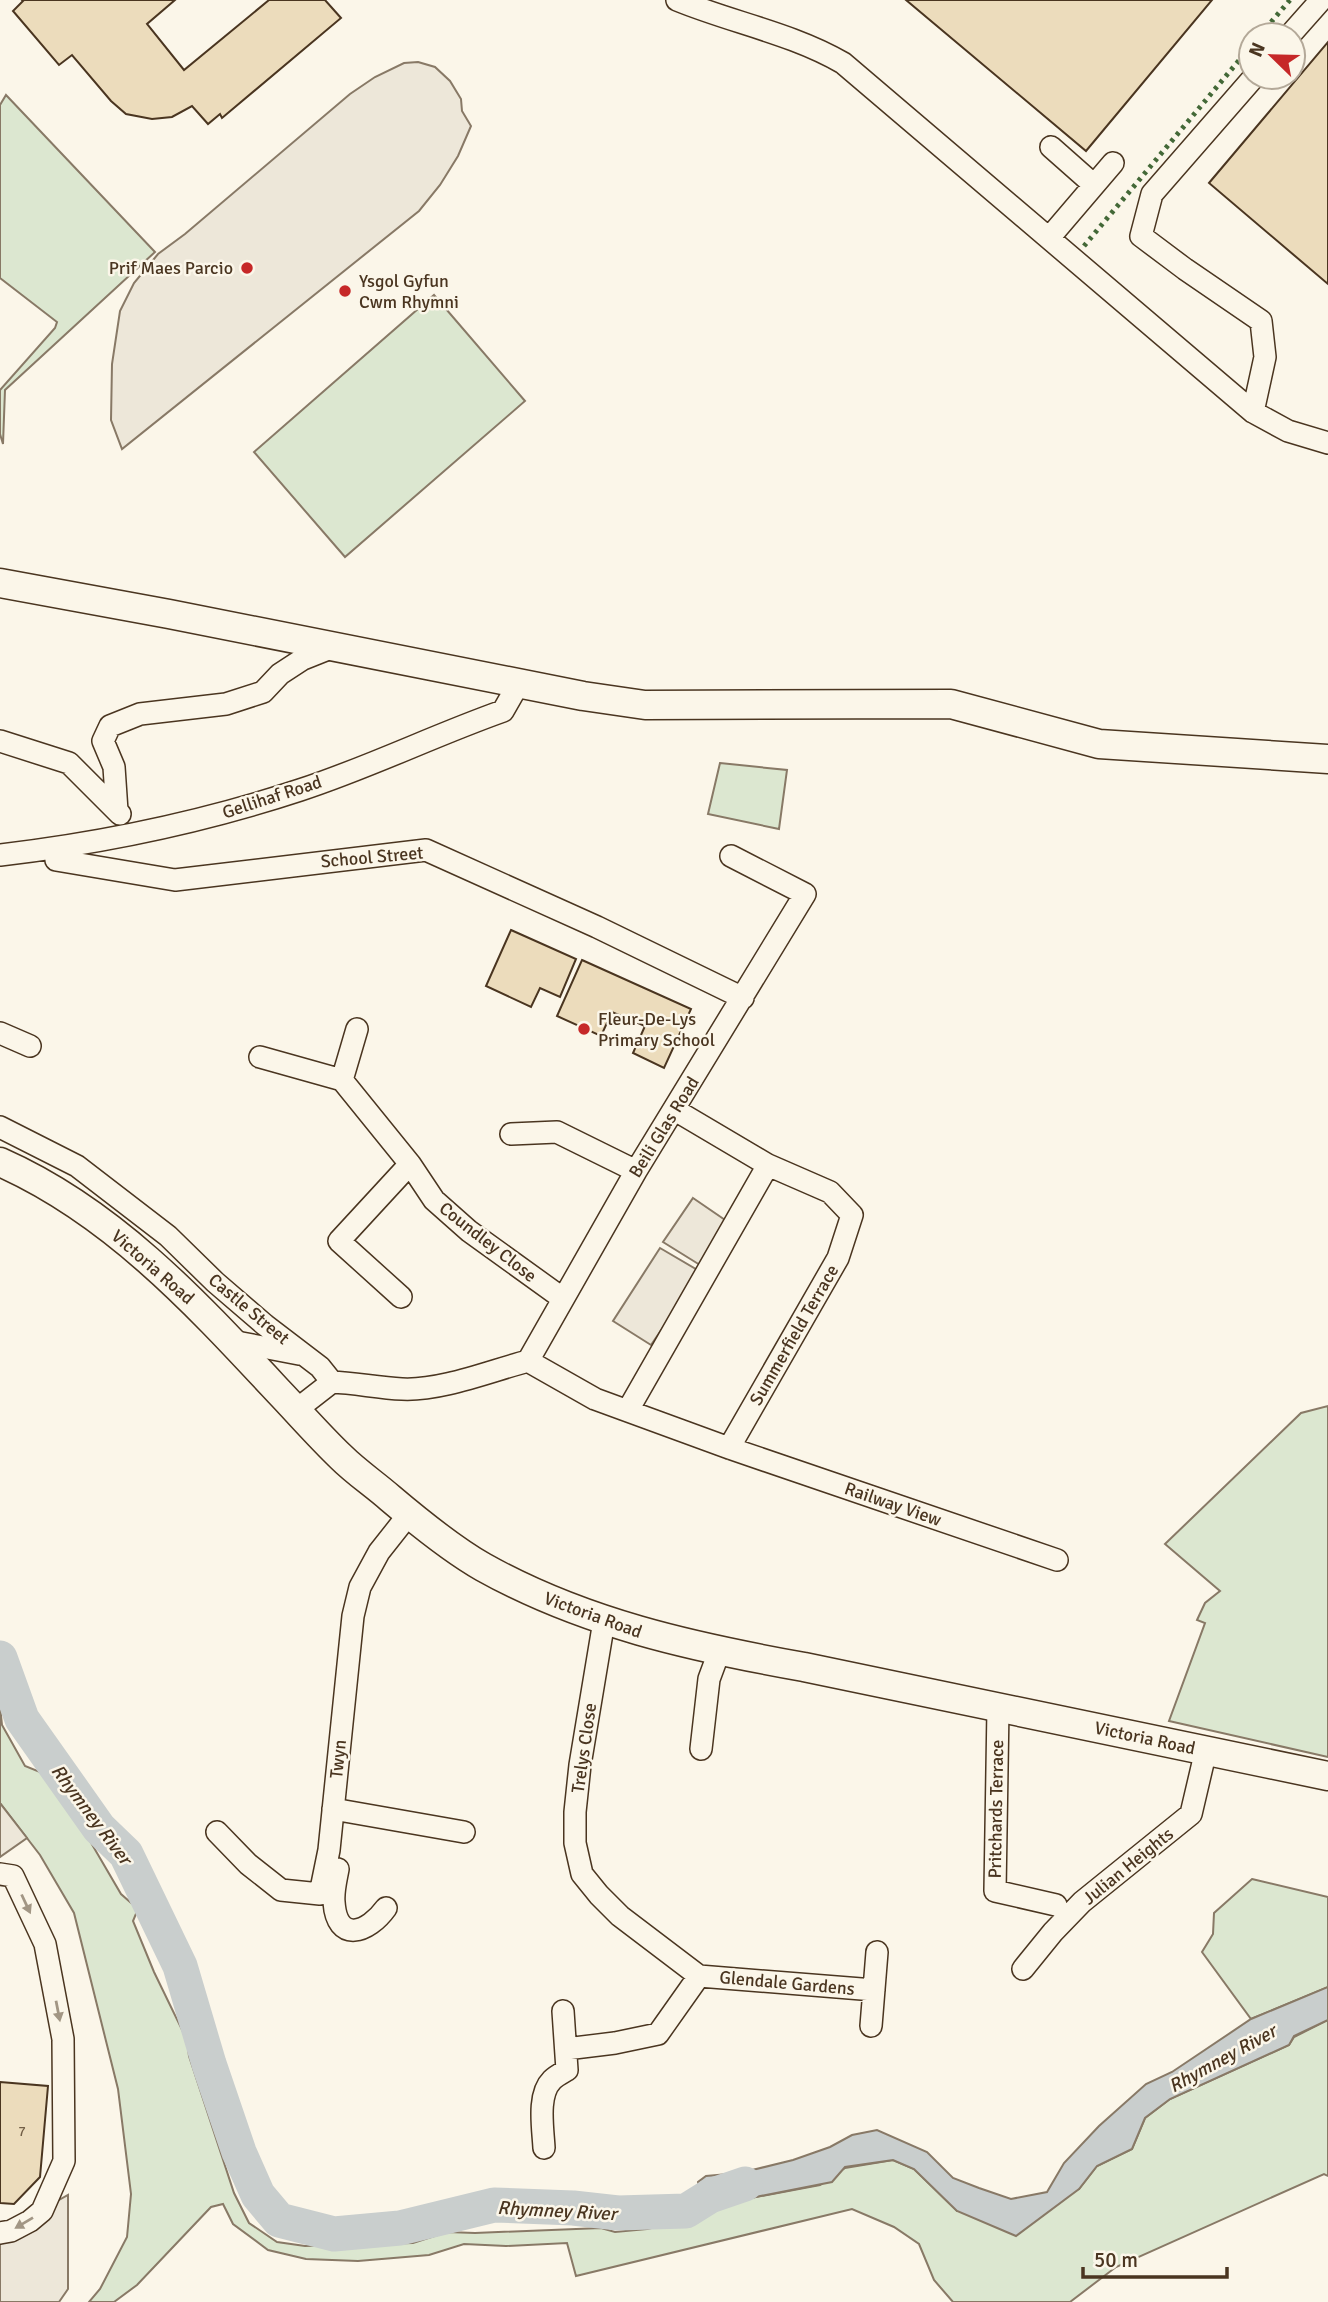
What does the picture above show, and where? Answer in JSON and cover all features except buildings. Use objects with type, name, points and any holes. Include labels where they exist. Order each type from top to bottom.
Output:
[{"type":"main road","points":[[0,583],[645,705],[951,704],[1099,744],[1328,759]]},
{"type":"main road","name":"Victoria Road","points":[[0,1162],[61,1196],[120,1235],[170,1279],[231,1340],[342,1458],[409,1514],[480,1566],[536,1595],[648,1635],[719,1652],[804,1667],[1328,1776]]},
{"type":"street","points":[[677,0],[777,33],[818,49],[843,63],[1253,412],[1288,431],[1328,443]]},
{"type":"street","points":[[1302,21],[1321,0]]},
{"type":"street","points":[[1242,91],[1152,194],[1141,236],[1185,270],[1261,321],[1265,357],[1253,412]]},
{"type":"street","points":[[1051,147],[1094,185]]},
{"type":"street","points":[[1049,238],[1113,163]]},
{"type":"street","points":[[117,811],[114,767],[103,741],[110,726],[140,714],[226,704],[263,692],[280,674],[303,659],[333,647]]},
{"type":"street","name":"Gellihaf Road","points":[[0,855],[139,833],[229,813],[304,789],[503,711],[519,683]]},
{"type":"street","points":[[0,741],[69,763],[139,833]]},
{"type":"street","name":"School Street","points":[[56,860],[175,880],[426,849],[597,927],[743,998]]},
{"type":"street","name":"Beili Glas Road","points":[[528,1361],[636,1171],[805,894],[731,856]]},
{"type":"street","points":[[260,1057],[342,1080],[357,1029]]},
{"type":"street","points":[[0,1033],[30,1046]]},
{"type":"street","name":"Coundley Close","points":[[342,1080],[410,1164],[434,1200],[469,1231],[562,1298]]},
{"type":"street","name":"Summerfield Terrace","points":[[675,1110],[768,1166],[830,1192],[852,1215],[838,1258],[729,1448]]},
{"type":"street","name":"Castle Street","points":[[0,1127],[77,1166],[168,1236],[215,1282],[320,1367],[332,1382]]},
{"type":"street","points":[[511,1134],[557,1132],[636,1171]]},
{"type":"street","points":[[401,1297],[339,1241],[410,1164]]},
{"type":"street","points":[[628,1410],[768,1166]]},
{"type":"street","points":[[231,1340],[304,1355]]},
{"type":"street","points":[[296,1409],[332,1382],[403,1389],[442,1385],[528,1361]]},
{"type":"street","name":"Railway View","points":[[528,1361],[596,1399],[729,1448],[1056,1560]]},
{"type":"street","name":"Twyn","points":[[217,1832],[248,1864],[281,1890],[320,1894],[333,1809],[353,1616],[360,1587],[379,1552],[409,1514]]},
{"type":"street","name":"Trelys Close","points":[[582,1874],[575,1843],[575,1812],[580,1765],[604,1621]]},
{"type":"street","points":[[701,1749],[709,1679],[719,1652]]},
{"type":"street","name":"Pritchards Terrace","points":[[998,1708],[995,1891],[1056,1905]]},
{"type":"street","name":"Julian Heights","points":[[1023,1969],[1082,1902],[1191,1814],[1206,1750]]},
{"type":"street","points":[[333,1809],[464,1832]]},
{"type":"street","points":[[333,1809],[343,1819],[345,1832],[334,1891],[334,1903],[341,1924],[346,1929],[363,1929],[377,1920],[386,1908]]},
{"type":"street","points":[[0,1874],[13,1876],[45,1944],[63,2039],[64,2161],[42,2211],[21,2226],[0,2233]]},
{"type":"street","name":"Glendale Gardens","points":[[582,1874],[620,1916],[699,1976],[874,1990]]},
{"type":"street","points":[[871,2026],[877,1952]]},
{"type":"street","name":"Glendale Gardens","points":[[566,2060],[615,2043],[659,2034],[699,1976]]},
{"type":"street","points":[[544,2148],[542,2114],[546,2090],[566,2060],[563,2011]]},
{"type":"green space","points":[[6,95],[155,252],[5,390],[3,444],[0,434],[0,390],[55,328],[57,322],[0,278],[0,105]]},
{"type":"green space","points":[[434,295],[525,401],[345,557],[254,452]]},
{"type":"green space","points":[[720,763],[787,770],[779,829],[708,814]]},
{"type":"green space","points":[[1328,1406],[1328,1757],[1169,1721],[1205,1623],[1197,1620],[1205,1603],[1220,1591],[1165,1544],[1301,1413]]},
{"type":"green space","points":[[0,1706],[2,1725],[25,1766],[45,1774],[90,1841],[121,1894],[138,1909],[133,1921],[187,2040],[189,2056],[234,2193],[249,2223],[277,2242],[305,2246],[413,2243],[447,2232],[601,2228],[615,2232],[647,2229],[705,2216],[735,2201],[820,2185],[845,2168],[893,2160],[914,2169],[957,2211],[1079,2189],[1097,2166],[1132,2149],[1145,2118],[1170,2099],[1289,2045],[1294,2037],[1328,2020],[1328,2176],[1324,2174],[1116,2267],[1070,2302],[953,2302],[934,2280],[919,2244],[894,2227],[852,2209],[576,2276],[567,2243],[506,2246],[464,2244],[429,2255],[358,2261],[306,2259],[268,2250],[233,2224],[223,2204],[211,2207],[137,2285],[114,2302],[89,2302],[100,2289],[127,2237],[131,2194],[118,2089],[74,1913],[40,1855],[0,1803]]},
{"type":"green space","points":[[1252,1879],[1328,1897],[1328,1987],[1251,2019],[1202,1952],[1213,1934],[1214,1913]]},
{"type":"shaded area","name":"Prif Maes Parcio","points":[[418,62],[435,67],[450,81],[461,99],[462,111],[471,126],[458,156],[440,185],[419,211],[122,449],[111,420],[112,364],[120,311],[134,283],[158,254],[350,94],[375,77],[404,63]]},
{"type":"shaded area","points":[[693,1198],[728,1222],[700,1265],[663,1242]]},
{"type":"shaded area","points":[[660,1248],[701,1272],[651,1345],[613,1321]]},
{"type":"shaded area","points":[[0,1803],[27,1838],[0,1857]]},
{"type":"shaded area","points":[[68,2195],[68,2289],[59,2302],[0,2302],[0,2233]]},
{"type":"water","points":[[1328,1987],[1328,2020],[1294,2036],[1289,2045],[1170,2099],[1145,2118],[1132,2149],[1097,2166],[1079,2189],[1016,2236],[957,2211],[914,2169],[893,2160],[845,2167],[832,2182],[735,2201],[705,2216],[698,2182],[706,2176],[740,2173],[793,2160],[830,2147],[852,2135],[877,2130],[927,2152],[953,2178],[979,2188],[1011,2199],[1047,2192],[1064,2163],[1099,2126],[1146,2084],[1172,2072],[1251,2019]]},
{"type":"waterway","name":"Rhymney River","points":[[0,1658],[22,1719],[99,1828],[126,1854],[180,1966],[239,2152],[258,2195],[279,2220],[334,2234],[400,2228],[494,2205],[618,2213],[686,2211],[710,2196],[745,2184]]},
{"type":"hedge","points":[[1272,21],[1290,0]]},
{"type":"hedge","points":[[1084,246],[1237,63]]},
{"type":"place","name":"Prif Maes Parcio","points":[[247,268]]},
{"type":"place","name":"Ysgol Gyfun Cwm Rhymni","points":[[345,291]]},
{"type":"place","name":"Fleur-De-Lys Primary School","points":[[584,1029]]}]
